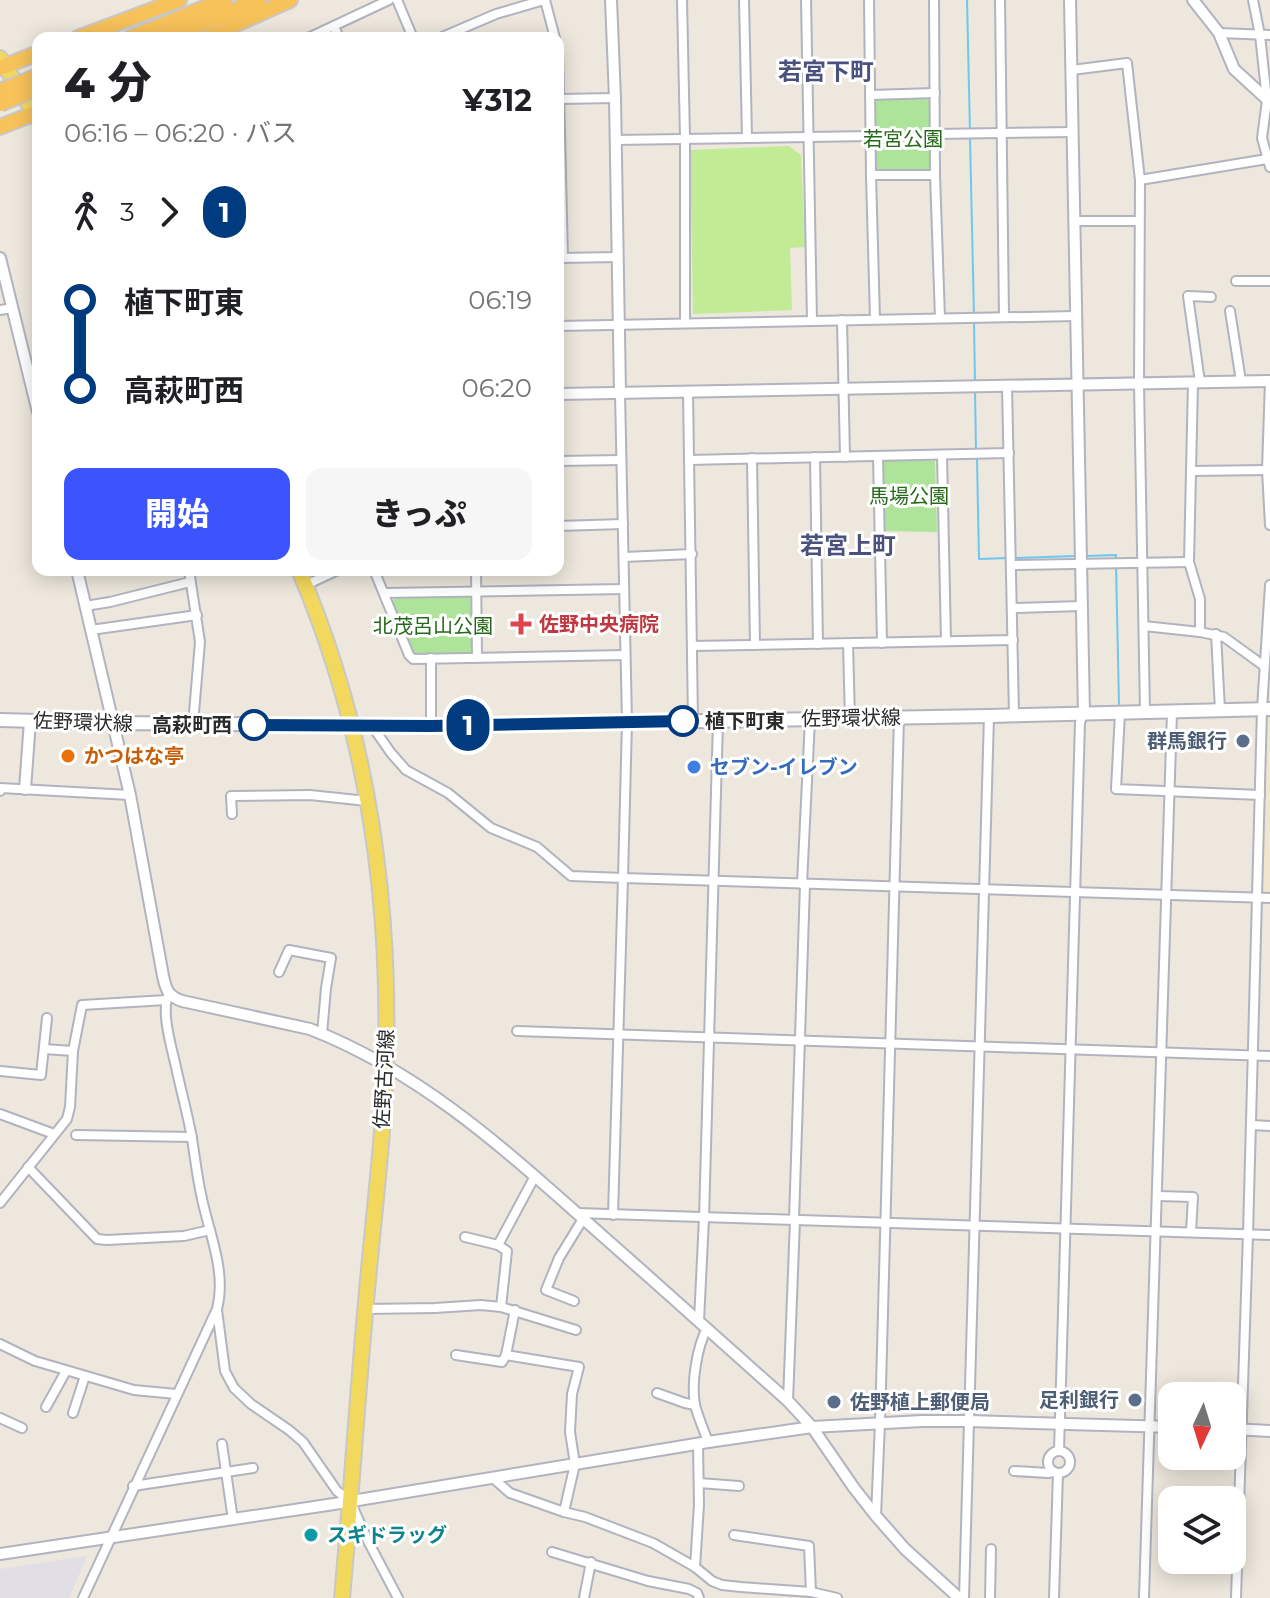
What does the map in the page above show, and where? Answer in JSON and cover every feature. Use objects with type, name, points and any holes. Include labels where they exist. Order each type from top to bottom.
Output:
[{"type":"highway","points":[[94,32],[179,0]]},
{"type":"highway","points":[[145,32],[224,0]]},
{"type":"highway","points":[[180,32],[259,0]]},
{"type":"highway","points":[[218,32],[290,0]]},
{"type":"highway","points":[[2,64],[32,55]]},
{"type":"highway","points":[[0,91],[32,78]]},
{"type":"highway","points":[[0,104],[32,91]]},
{"type":"highway","points":[[0,127],[32,116]]},
{"type":"main road","points":[[2,64],[32,107]]},
{"type":"main road","name":"佐野古河線","points":[[302,576],[338,676],[351,726],[368,801],[385,936],[386,1065],[342,1598]]},
{"type":"main road","name":"佐野環状線","points":[[0,720],[375,727],[1266,709]]},
{"type":"street","points":[[321,32],[389,0]]},
{"type":"street","points":[[397,0],[410,32]]},
{"type":"street","points":[[454,32],[496,14],[545,0],[553,32]]},
{"type":"street","points":[[611,0],[627,722],[613,1215]]},
{"type":"street","points":[[682,0],[685,323]]},
{"type":"street","points":[[744,0],[747,137]]},
{"type":"street","points":[[806,0],[812,321]]},
{"type":"street","points":[[869,0],[875,319]]},
{"type":"street","points":[[934,0],[940,318]]},
{"type":"street","points":[[1000,0],[1004,316]]},
{"type":"street","points":[[1059,1451],[1080,722],[1084,713],[1070,0]]},
{"type":"street","points":[[1193,0],[1219,33],[1234,69],[1268,101]]},
{"type":"street","points":[[1140,180],[1268,163],[1262,138],[1268,101],[1265,35],[1253,0]]},
{"type":"street","points":[[334,26],[336,32]]},
{"type":"street","points":[[1219,33],[1265,35]]},
{"type":"street","points":[[1072,70],[1127,63],[1140,180],[1139,384],[1145,712]]},
{"type":"street","points":[[870,95],[935,93]]},
{"type":"street","points":[[564,99],[615,98]]},
{"type":"street","points":[[935,134],[1073,132]]},
{"type":"street","points":[[616,140],[871,136]]},
{"type":"street","points":[[871,175],[935,175]]},
{"type":"street","points":[[1074,221],[1139,221]]},
{"type":"street","points":[[564,258],[618,257]]},
{"type":"street","points":[[0,258],[32,388]]},
{"type":"street","points":[[1236,281],[1270,281]]},
{"type":"street","points":[[1200,632],[1200,599],[1189,562],[1196,382],[1188,296],[1211,297]]},
{"type":"street","points":[[0,310],[12,308]]},
{"type":"street","points":[[1230,311],[1241,381]]},
{"type":"street","points":[[564,326],[1076,316]]},
{"type":"street","points":[[842,320],[845,457]]},
{"type":"street","points":[[564,394],[1269,381],[1267,470],[1270,525]]},
{"type":"street","points":[[1007,386],[1014,715]]},
{"type":"street","points":[[688,392],[693,721]]},
{"type":"street","points":[[689,460],[1009,453]]},
{"type":"street","points":[[942,455],[946,641]]},
{"type":"street","points":[[878,456],[882,643]]},
{"type":"street","points":[[815,457],[818,644]]},
{"type":"street","points":[[752,458],[755,645]]},
{"type":"street","points":[[564,461],[621,460]]},
{"type":"street","points":[[1192,471],[1267,470]]},
{"type":"street","points":[[564,526],[623,524]]},
{"type":"street","points":[[624,557],[692,554]]},
{"type":"street","points":[[1011,565],[1189,562]]},
{"type":"street","points":[[78,576],[130,795],[166,990],[171,1043],[221,1281],[217,1309],[83,1598]]},
{"type":"street","points":[[190,576],[200,642],[193,724]]},
{"type":"street","points":[[306,585],[325,576]]},
{"type":"street","points":[[377,576],[413,659],[625,655]]},
{"type":"street","points":[[476,576],[477,657]]},
{"type":"street","points":[[85,606],[190,582]]},
{"type":"street","points":[[1240,1382],[1248,1234],[1260,795],[1266,709],[1264,666],[1270,585]]},
{"type":"street","points":[[385,593],[624,589]]},
{"type":"street","points":[[1012,608],[1082,606]]},
{"type":"street","points":[[91,630],[197,615]]},
{"type":"street","points":[[1144,626],[1216,634],[1264,666]]},
{"type":"street","points":[[1216,634],[1220,710]]},
{"type":"street","points":[[692,646],[1013,640]]},
{"type":"street","points":[[848,644],[850,719]]},
{"type":"street","points":[[431,658],[431,726]]},
{"type":"street","points":[[1144,1598],[1172,712]]},
{"type":"street","points":[[1120,713],[1116,789],[1260,795]]},
{"type":"street","points":[[962,1598],[989,716]]},
{"type":"street","points":[[876,1516],[899,717]]},
{"type":"street","points":[[788,1401],[810,719]]},
{"type":"street","points":[[25,789],[30,721]]},
{"type":"street","points":[[695,1567],[703,1443],[695,1405],[695,1382],[703,1325],[718,721]]},
{"type":"street","points":[[375,727],[406,770],[448,793],[491,828],[537,847],[571,876],[1270,898]]},
{"type":"street","points":[[0,791],[0,788],[130,795]]},
{"type":"street","points":[[232,814],[231,796],[310,795],[368,801]]},
{"type":"street","points":[[279,972],[289,950],[331,958],[322,1034]]},
{"type":"street","points":[[0,1203],[67,1119],[73,1051],[83,1004],[167,997],[310,1029],[386,1065],[451,1107],[535,1176],[788,1401],[812,1427],[854,1488],[905,1549],[962,1598]]},
{"type":"street","points":[[0,1071],[41,1075],[47,1018]]},
{"type":"street","points":[[517,1031],[1270,1056]]},
{"type":"street","points":[[44,1049],[73,1051]]},
{"type":"street","points":[[0,1114],[54,1134]]},
{"type":"street","points":[[1251,1125],[1270,1126]]},
{"type":"street","points":[[76,1135],[192,1137]]},
{"type":"street","points":[[28,1167],[97,1239],[172,1237],[210,1230]]},
{"type":"street","points":[[498,1245],[535,1176]]},
{"type":"street","points":[[1158,1196],[1193,1197],[1191,1232]]},
{"type":"street","points":[[580,1216],[1270,1235]]},
{"type":"street","points":[[574,1301],[546,1290],[580,1216]]},
{"type":"street","points":[[465,1237],[498,1245],[507,1251],[501,1307]]},
{"type":"street","points":[[365,1309],[481,1305],[515,1310],[576,1330]]},
{"type":"street","points":[[217,1309],[225,1371],[234,1388],[303,1442],[337,1491],[350,1501],[398,1598]]},
{"type":"street","points":[[456,1355],[502,1362],[515,1310]]},
{"type":"street","points":[[0,1344],[35,1361],[66,1371],[134,1390],[176,1394]]},
{"type":"street","points":[[506,1355],[579,1367],[570,1419],[575,1464],[564,1512]]},
{"type":"street","points":[[46,1407],[66,1371]]},
{"type":"street","points":[[73,1413],[85,1376]]},
{"type":"street","points":[[657,1393],[695,1405]]},
{"type":"street","points":[[0,1431],[2,1419],[22,1428]]},
{"type":"street","points":[[0,1554],[233,1520],[812,1427],[969,1421],[1158,1426]]},
{"type":"street","points":[[1246,1430],[1270,1431]]},
{"type":"street","points":[[222,1444],[233,1520]]},
{"type":"street","points":[[1014,1471],[1048,1473],[1056,1472],[1067,1470],[1070,1461],[1067,1455],[1059,1451],[1049,1458],[1049,1466],[1056,1472]]},
{"type":"street","points":[[133,1486],[253,1468]]},
{"type":"street","points":[[1236,1598],[1237,1470]]},
{"type":"street","points":[[1054,1598],[1056,1472]]},
{"type":"street","points":[[493,1478],[510,1493],[653,1543],[722,1585],[811,1592],[837,1598]]},
{"type":"street","points":[[699,1483],[739,1486]]},
{"type":"street","points":[[734,1535],[809,1546],[811,1592]]},
{"type":"street","points":[[990,1598],[991,1549]]},
{"type":"street","points":[[552,1552],[648,1581],[689,1589],[699,1598]]},
{"type":"street","points":[[584,1598],[591,1562]]},
{"type":"street","points":[[741,1587],[746,1598]]},
{"type":"shaded area","points":[[1267,715],[1270,715],[1270,893],[1261,892]]},
{"type":"shaded area","points":[[87,1556],[69,1598],[0,1598],[0,1569]]},
{"type":"green space","name":"若宮公園","points":[[877,98],[927,98],[931,103],[934,174],[872,174],[873,102]]},
{"type":"green space","points":[[789,146],[801,155],[805,247],[790,248],[792,310],[693,314],[690,150]]},
{"type":"green space","name":"馬場公園","points":[[882,461],[935,461],[937,532],[884,531]]},
{"type":"green space","name":"北茂呂山公園","points":[[397,596],[472,597],[473,654],[414,655],[392,602]]},
{"type":"waterway","points":[[967,0],[970,132]]},
{"type":"waterway","points":[[970,138],[974,316]]},
{"type":"waterway","points":[[974,322],[975,384]]},
{"type":"waterway","points":[[975,390],[976,452]]},
{"type":"waterway","points":[[977,458],[979,559],[1008,558]]},
{"type":"waterway","points":[[1086,556],[1116,555],[1116,559]]},
{"type":"waterway","points":[[1014,558],[1076,556]]},
{"type":"waterway","points":[[1116,565],[1119,704]]},
{"type":"bus line","name":"1","points":[[254,725],[364,727],[683,721]]},
{"type":"place","name":"佐野中央病院","points":[[521,624]]},
{"type":"place","name":"植下町東","points":[[683,721]]},
{"type":"place","name":"高萩町西","points":[[254,725]]},
{"type":"place","name":"群馬銀行","points":[[1243,741]]},
{"type":"place","name":"かつはな亭","points":[[68,756]]},
{"type":"place","name":"セブン-イレブン","points":[[694,767]]},
{"type":"place","name":"足利銀行","points":[[1135,1400]]},
{"type":"place","name":"佐野植上郵便局","points":[[834,1402]]},
{"type":"place","name":"スギドラッグ","points":[[311,1535]]},
{"type":"district","name":"若宮下町","points":[[826,72]]},
{"type":"district","name":"若宮上町","points":[[848,546]]}]
